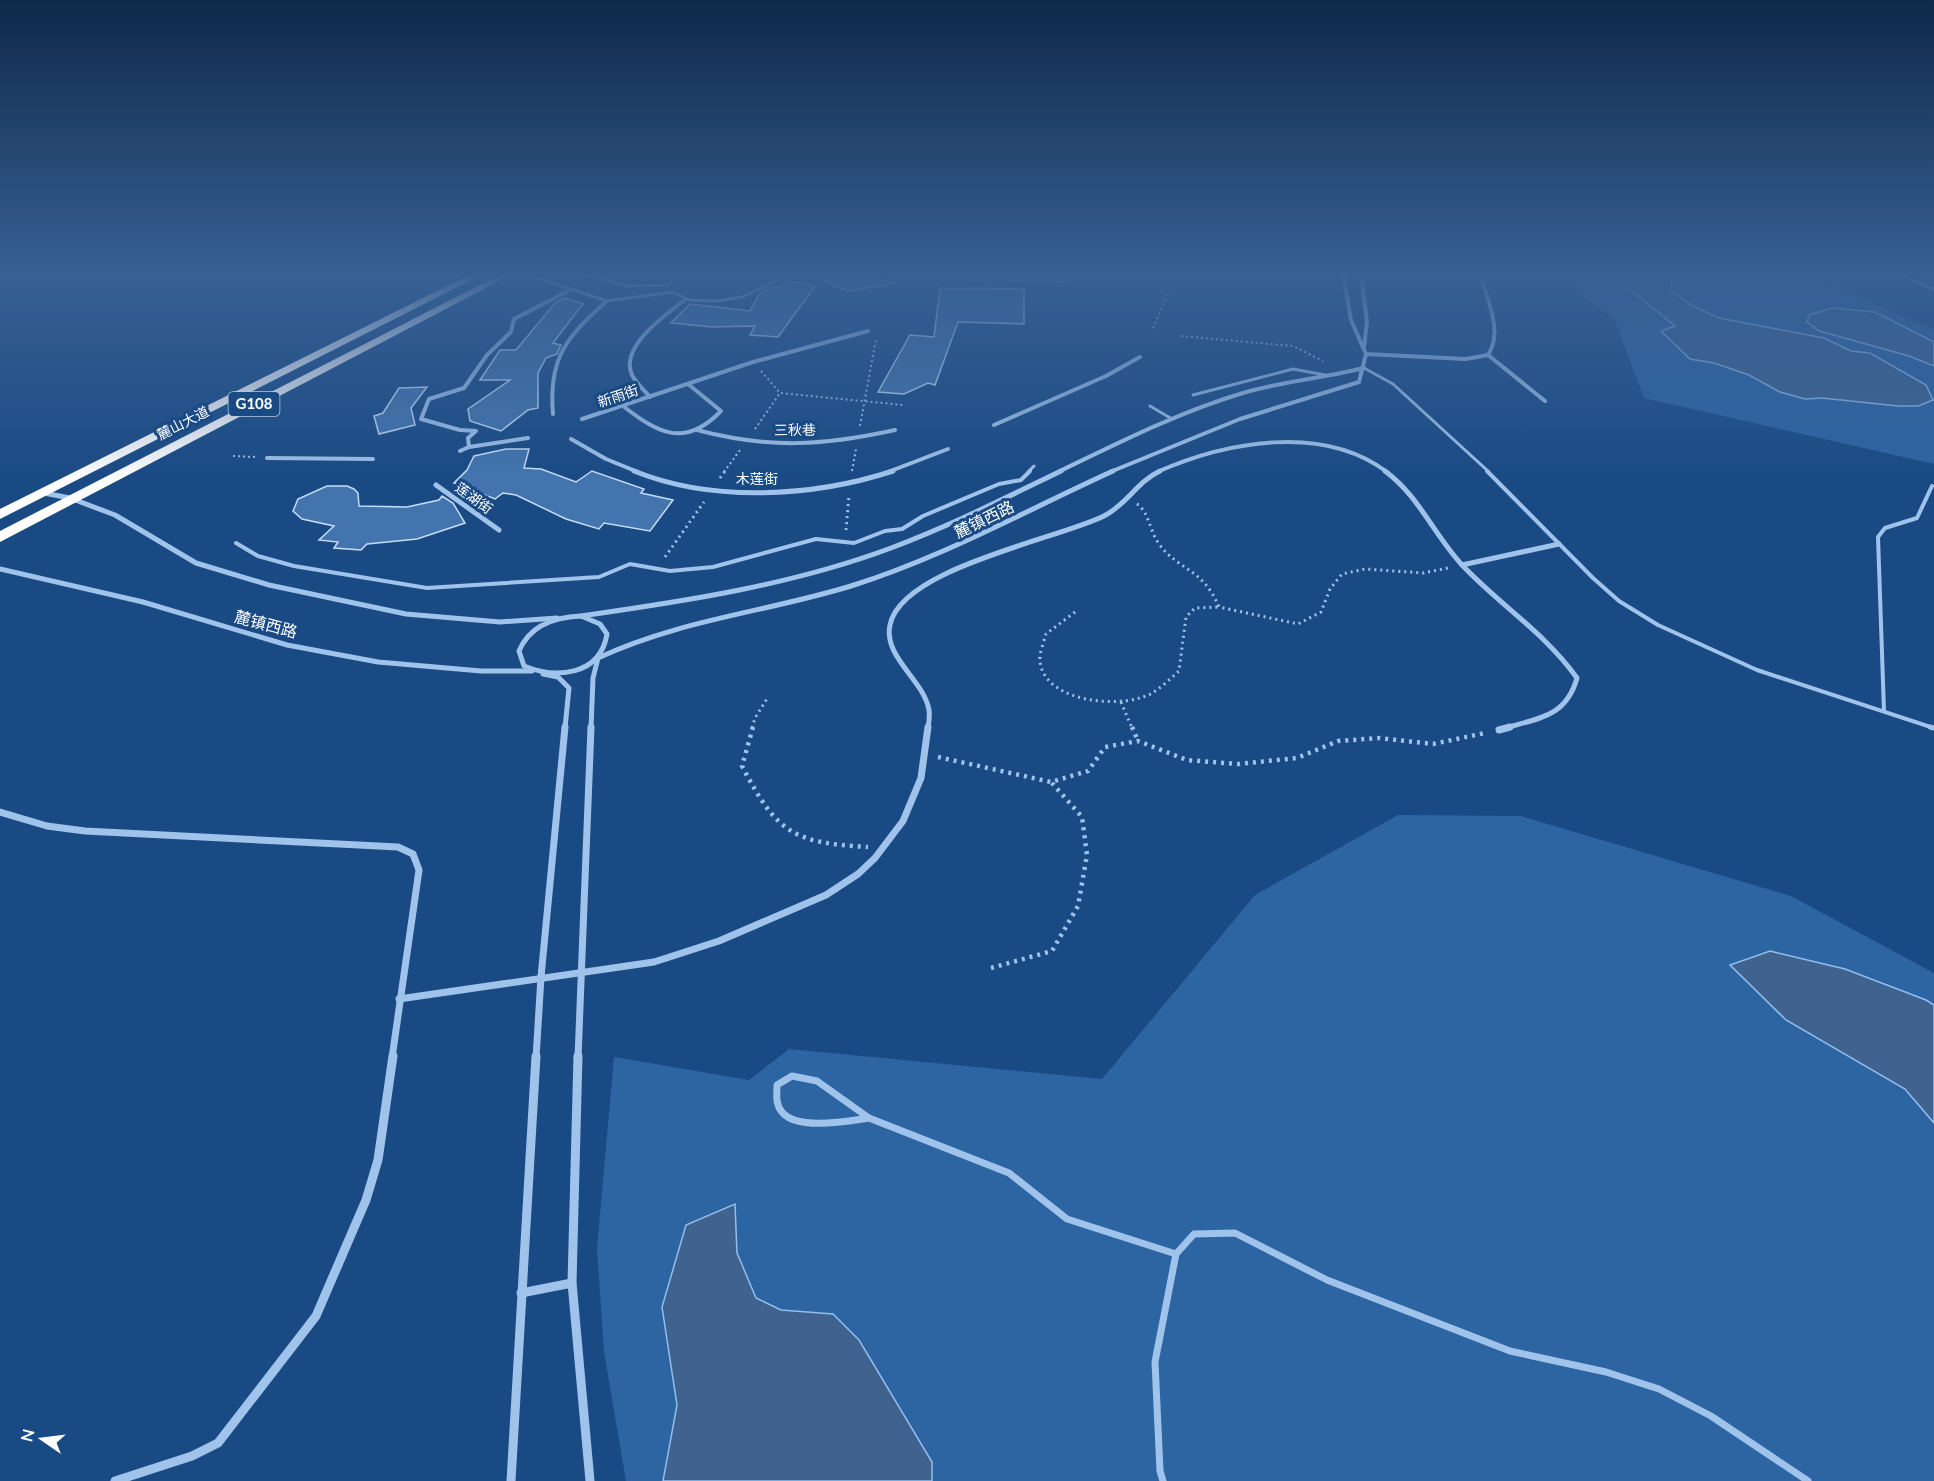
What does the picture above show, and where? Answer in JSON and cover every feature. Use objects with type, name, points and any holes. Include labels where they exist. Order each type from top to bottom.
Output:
[{"type":"highway","name":"麓山大道","points":[[0,515],[343,342]]},
{"type":"highway","name":"麓山大道","points":[[0,537],[70,498],[375,342]]},
{"type":"street","points":[[469,447],[468,438],[476,431],[460,430],[421,419],[429,399],[464,388],[487,355],[500,342]]},
{"type":"street","points":[[553,414],[550,375],[557,357],[568,342]]},
{"type":"street","points":[[639,342],[632,352],[631,372],[650,396]]},
{"type":"street","name":"新雨街","points":[[582,419],[753,362],[827,342]]},
{"type":"street","points":[[44,493],[70,498],[115,515],[196,562],[269,585],[406,614],[500,622],[581,616],[732,591],[813,572],[889,548],[954,523],[1172,418],[1252,391],[1364,368],[1366,354],[1362,342]]},
{"type":"street","points":[[1364,347],[1367,342]]},
{"type":"street","points":[[1488,355],[1495,342]]},
{"type":"street","points":[[1366,354],[1466,359],[1488,355],[1511,371],[1545,401]]},
{"type":"street","points":[[994,425],[1106,376],[1140,357]]},
{"type":"street","name":"麓镇西路","points":[[598,658],[638,638],[712,619],[812,599],[906,568],[973,540],[1102,475],[1154,453],[1292,402],[1347,388],[1359,382],[1364,368]]},
{"type":"street","name":"三秋巷","points":[[623,406],[647,425],[669,435],[688,434],[714,420],[721,411],[688,384]]},
{"type":"street","name":"三秋巷","points":[[697,430],[746,442],[790,444],[858,438],[895,430]]},
{"type":"street","points":[[460,451],[469,447],[528,438]]},
{"type":"street","name":"木莲街","points":[[571,439],[610,462],[679,485],[712,490],[772,492],[826,487],[877,476],[948,449]]},
{"type":"street","points":[[399,999],[658,961],[740,932],[840,887],[886,848],[916,795],[928,755],[929,709],[890,642],[890,623],[899,608],[916,591],[999,550],[1098,518],[1115,509],[1154,473],[1181,462],[1237,447],[1281,442],[1346,450],[1375,462],[1402,483],[1462,565],[1562,654],[1577,678],[1574,695],[1562,709],[1499,730]]},
{"type":"street","points":[[267,458],[373,459]]},
{"type":"street","name":"莲湖街","points":[[436,486],[499,530]]},
{"type":"street","points":[[1462,565],[1558,544]]},
{"type":"street","name":"麓镇西路","points":[[0,568],[143,602],[287,645],[378,662],[481,672],[531,671]]},
{"type":"street","points":[[581,616],[601,623],[609,639],[598,658],[593,678],[580,974],[572,1283],[591,1481]]},
{"type":"street","points":[[511,1481],[541,977],[568,688],[558,677],[531,671],[520,659],[521,643],[535,628],[557,618]]},
{"type":"street","points":[[543,675],[574,672],[598,658]]},
{"type":"street","points":[[0,812],[47,826],[85,831],[398,847],[414,854],[419,870],[378,1160],[366,1200],[316,1316],[218,1443],[192,1456],[115,1481]]},
{"type":"street","points":[[521,1293],[572,1283]]},
{"type":"lane","points":[[1364,368],[1393,384],[1469,452],[1558,544],[1619,601],[1658,625],[1757,670],[1934,728]]},
{"type":"lane","points":[[1193,395],[1293,369],[1325,375]]},
{"type":"lane","points":[[1150,406],[1172,418]]},
{"type":"lane","points":[[236,543],[258,556],[294,566],[427,588],[599,577],[630,564],[670,571],[712,567],[816,538],[854,543],[885,531],[902,529],[923,516],[999,484],[1021,480],[1034,466]]},
{"type":"lane","points":[[1884,711],[1878,537],[1885,528],[1917,518],[1932,486]]},
{"type":"lane","points":[[869,1118],[818,1124],[794,1120],[779,1113],[773,1101],[777,1085],[792,1076],[817,1081],[869,1118],[1009,1173],[1067,1219],[1176,1254]]},
{"type":"lane","points":[[1163,1481],[1160,1471],[1155,1362],[1176,1254],[1194,1234],[1235,1233],[1327,1280],[1509,1351],[1606,1372],[1659,1389],[1711,1416],[1808,1481]]},
{"type":"path","points":[[1249,342],[1293,346],[1347,372]]},
{"type":"path","points":[[753,362],[780,393],[903,405]]},
{"type":"path","points":[[233,456],[267,458]]},
{"type":"path","points":[[1126,498],[1143,508],[1151,530],[1163,549],[1212,586],[1219,607]]},
{"type":"path","points":[[1075,612],[1046,634],[1040,660],[1048,681],[1080,699],[1121,702],[1153,693],[1179,671],[1186,618],[1195,608],[1219,607],[1298,624],[1321,612],[1330,589],[1342,574],[1365,568],[1424,573],[1462,565]]},
{"type":"path","points":[[768,697],[755,718],[742,766],[762,805],[787,833],[832,846],[886,848]]},
{"type":"path","points":[[1121,702],[1138,741]]},
{"type":"path","points":[[928,755],[1051,782],[1088,771],[1105,747],[1138,741],[1187,760],[1238,764],[1297,758],[1338,741],[1379,738],[1433,744],[1499,730]]},
{"type":"path","points":[[991,968],[1052,951],[1078,906],[1087,855],[1082,817],[1051,782]]},
{"type":"shaded area","points":[[1623,342],[1934,342],[1934,464],[1644,398]]},
{"type":"shaded area","points":[[1673,342],[1833,342],[1851,351],[1870,353],[1926,385],[1933,400],[1918,406],[1898,406],[1822,398],[1805,399],[1780,392],[1749,375],[1714,363],[1690,359]]},
{"type":"shaded area","points":[[1859,342],[1934,342],[1934,366],[1909,356]]},
{"type":"shaded area","points":[[1398,815],[1521,816],[1791,896],[1934,973],[1934,1481],[626,1481],[604,1352],[597,1248],[614,1057],[749,1080],[789,1049],[1102,1079],[1255,895]]},
{"type":"shaded area","points":[[1770,951],[1845,969],[1934,1005],[1934,1123],[1905,1089],[1786,1020],[1730,965]]},
{"type":"shaded area","points":[[735,1204],[737,1253],[756,1298],[781,1310],[833,1314],[859,1340],[932,1462],[932,1481],[663,1481],[677,1405],[662,1307],[686,1225]]},
{"type":"building","points":[[523,342],[554,342],[561,345],[557,354],[546,358],[538,373],[538,408],[528,410],[501,431],[470,421],[468,409],[510,380],[480,380],[500,350],[516,350]]},
{"type":"building","points":[[906,342],[951,342],[935,385],[928,383],[904,394],[878,392]]},
{"type":"building","points":[[427,387],[411,408],[415,425],[379,434],[374,416],[383,413],[399,388]]},
{"type":"building","points":[[506,449],[529,449],[524,468],[541,469],[576,482],[592,471],[644,489],[641,493],[673,500],[650,531],[604,523],[599,529],[566,519],[516,495],[503,493],[495,499],[454,483],[467,470],[474,456]]},
{"type":"building","points":[[327,486],[347,486],[354,489],[358,493],[359,506],[407,507],[439,500],[442,496],[453,503],[465,523],[417,539],[367,544],[361,550],[334,548],[338,542],[319,540],[334,526],[302,519],[293,511],[298,499]]}]
